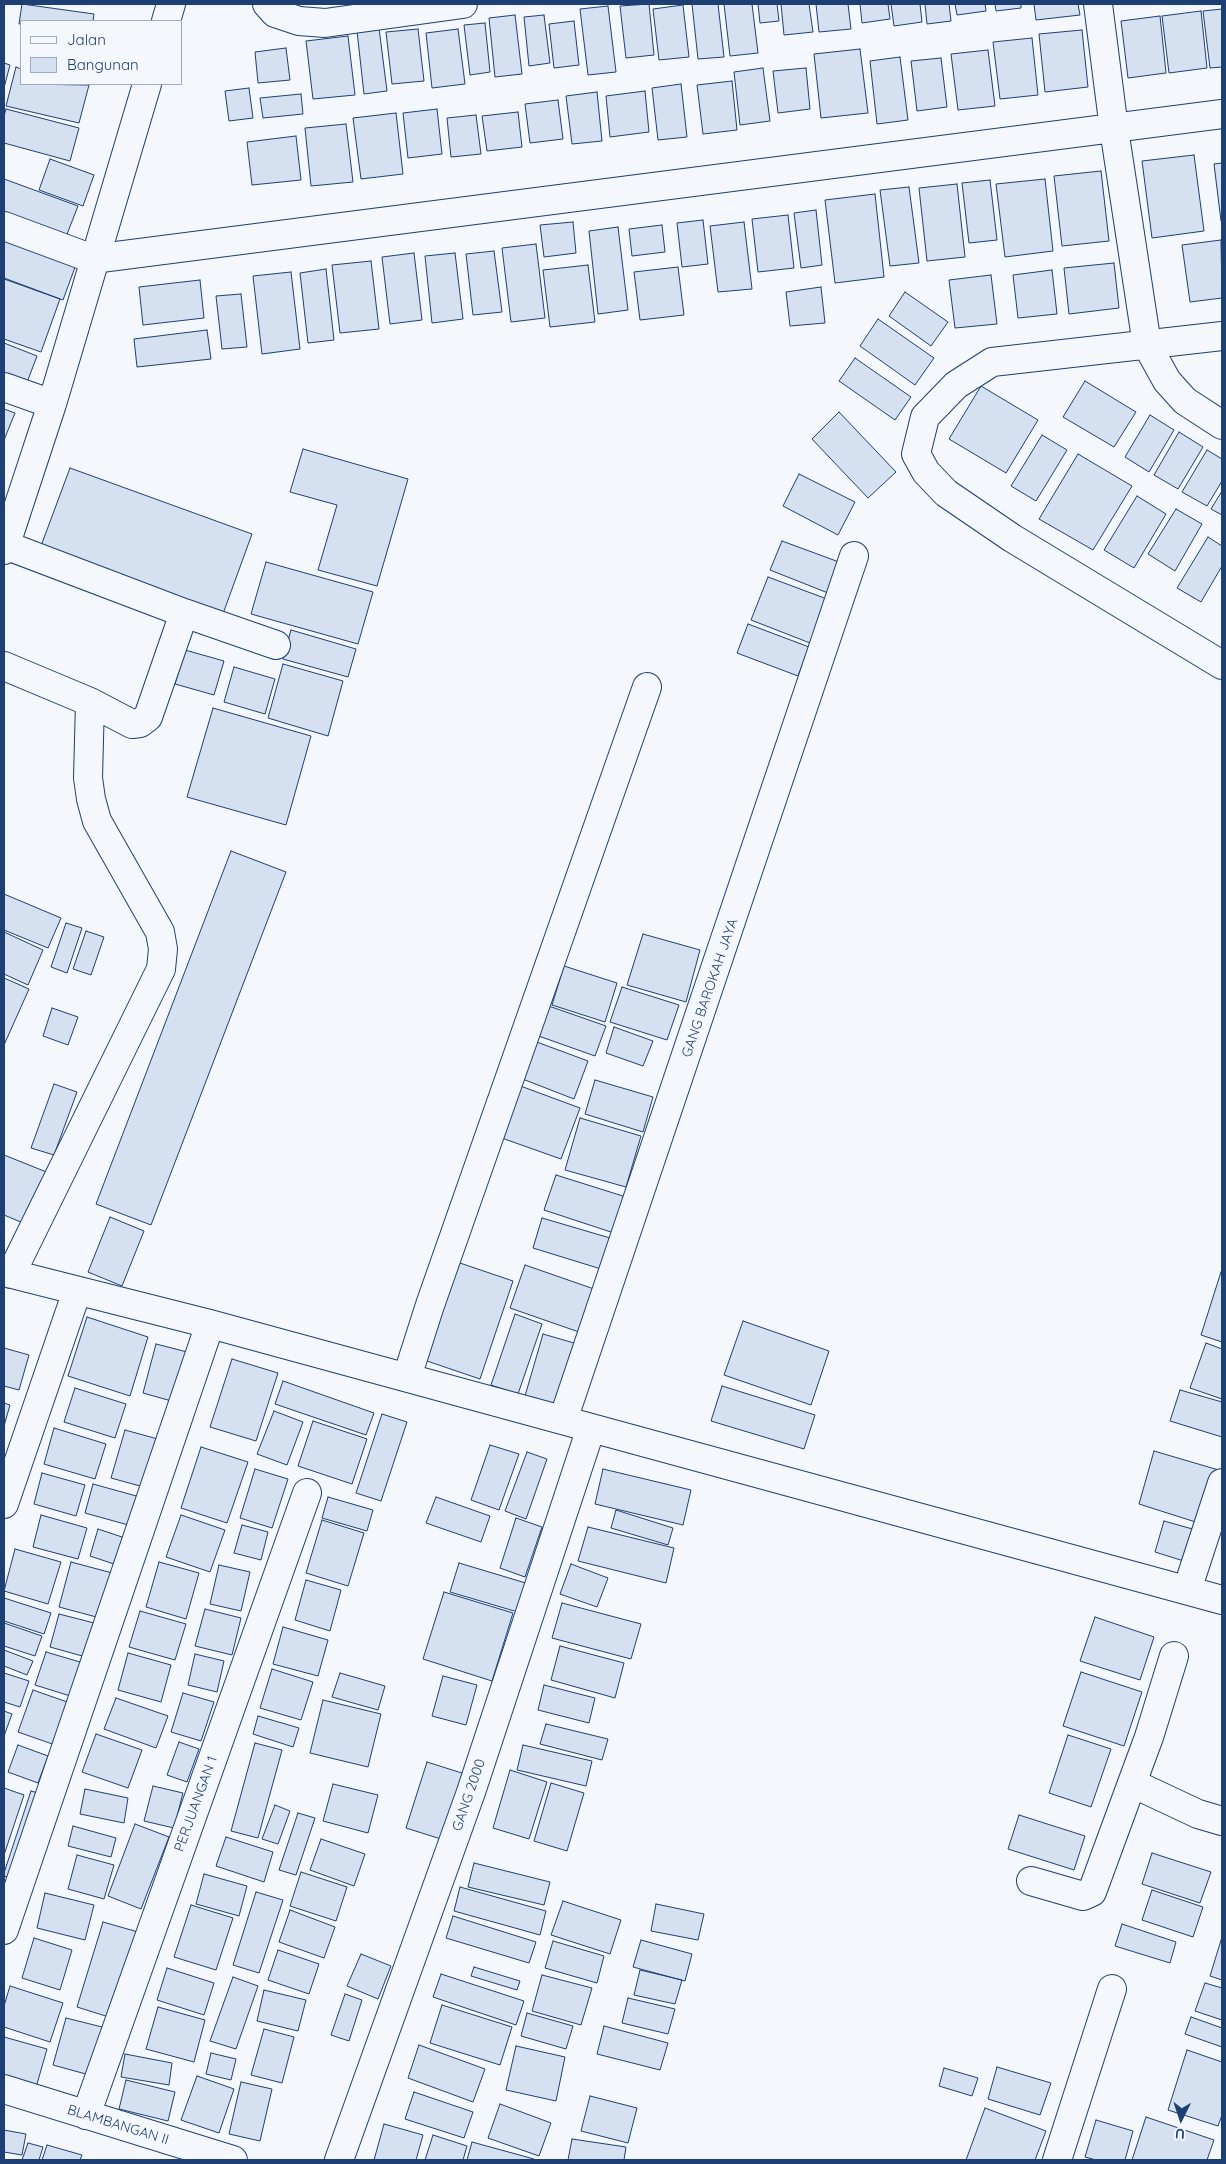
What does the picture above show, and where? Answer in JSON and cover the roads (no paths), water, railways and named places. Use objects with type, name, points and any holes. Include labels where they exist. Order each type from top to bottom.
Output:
[{"type":"street","points":[[166,20],[171,4]]},
{"type":"street","points":[[267,4],[275,13],[299,21],[325,23],[463,4]]},
{"type":"street","points":[[1098,4],[1114,128],[1147,345],[1167,381],[1185,401],[1222,425]]},
{"type":"street","points":[[147,85],[52,404],[4,547],[276,645]]},
{"type":"street","points":[[4,226],[94,259],[1222,114]]},
{"type":"street","points":[[1222,336],[992,362],[956,385],[925,417],[916,454],[926,472],[946,493],[1004,532],[1222,665]]},
{"type":"street","points":[[4,387],[52,404]]},
{"type":"street","name":"GANG BAROKAH JAYA","points":[[563,1420],[854,556]]},
{"type":"street","points":[[4,666],[90,702],[132,724],[140,723],[148,717],[184,613]]},
{"type":"street","points":[[407,1377],[433,1296],[647,687]]},
{"type":"street","points":[[90,702],[88,778],[91,799],[97,821],[160,932],[163,949],[161,969],[7,1273],[210,1324],[407,1377],[1222,1600]]},
{"type":"street","points":[[4,1504],[77,1291]]},
{"type":"street","points":[[4,1930],[210,1324]]},
{"type":"street","name":"GANG 2000","points":[[339,2160],[471,1792],[591,1428]]},
{"type":"street","points":[[1186,1590],[1222,1483]]},
{"type":"street","name":"PERJUANGAN 1","points":[[86,2115],[307,1493]]},
{"type":"street","points":[[1031,1881],[1083,1896],[1092,1892],[1149,1738],[1174,1656]]},
{"type":"street","points":[[1132,1783],[1198,1814],[1222,1821]]},
{"type":"street","points":[[1057,2160],[1112,1989]]},
{"type":"street","name":"BLAMBANGAN II","points":[[4,2089],[233,2160]]}]
